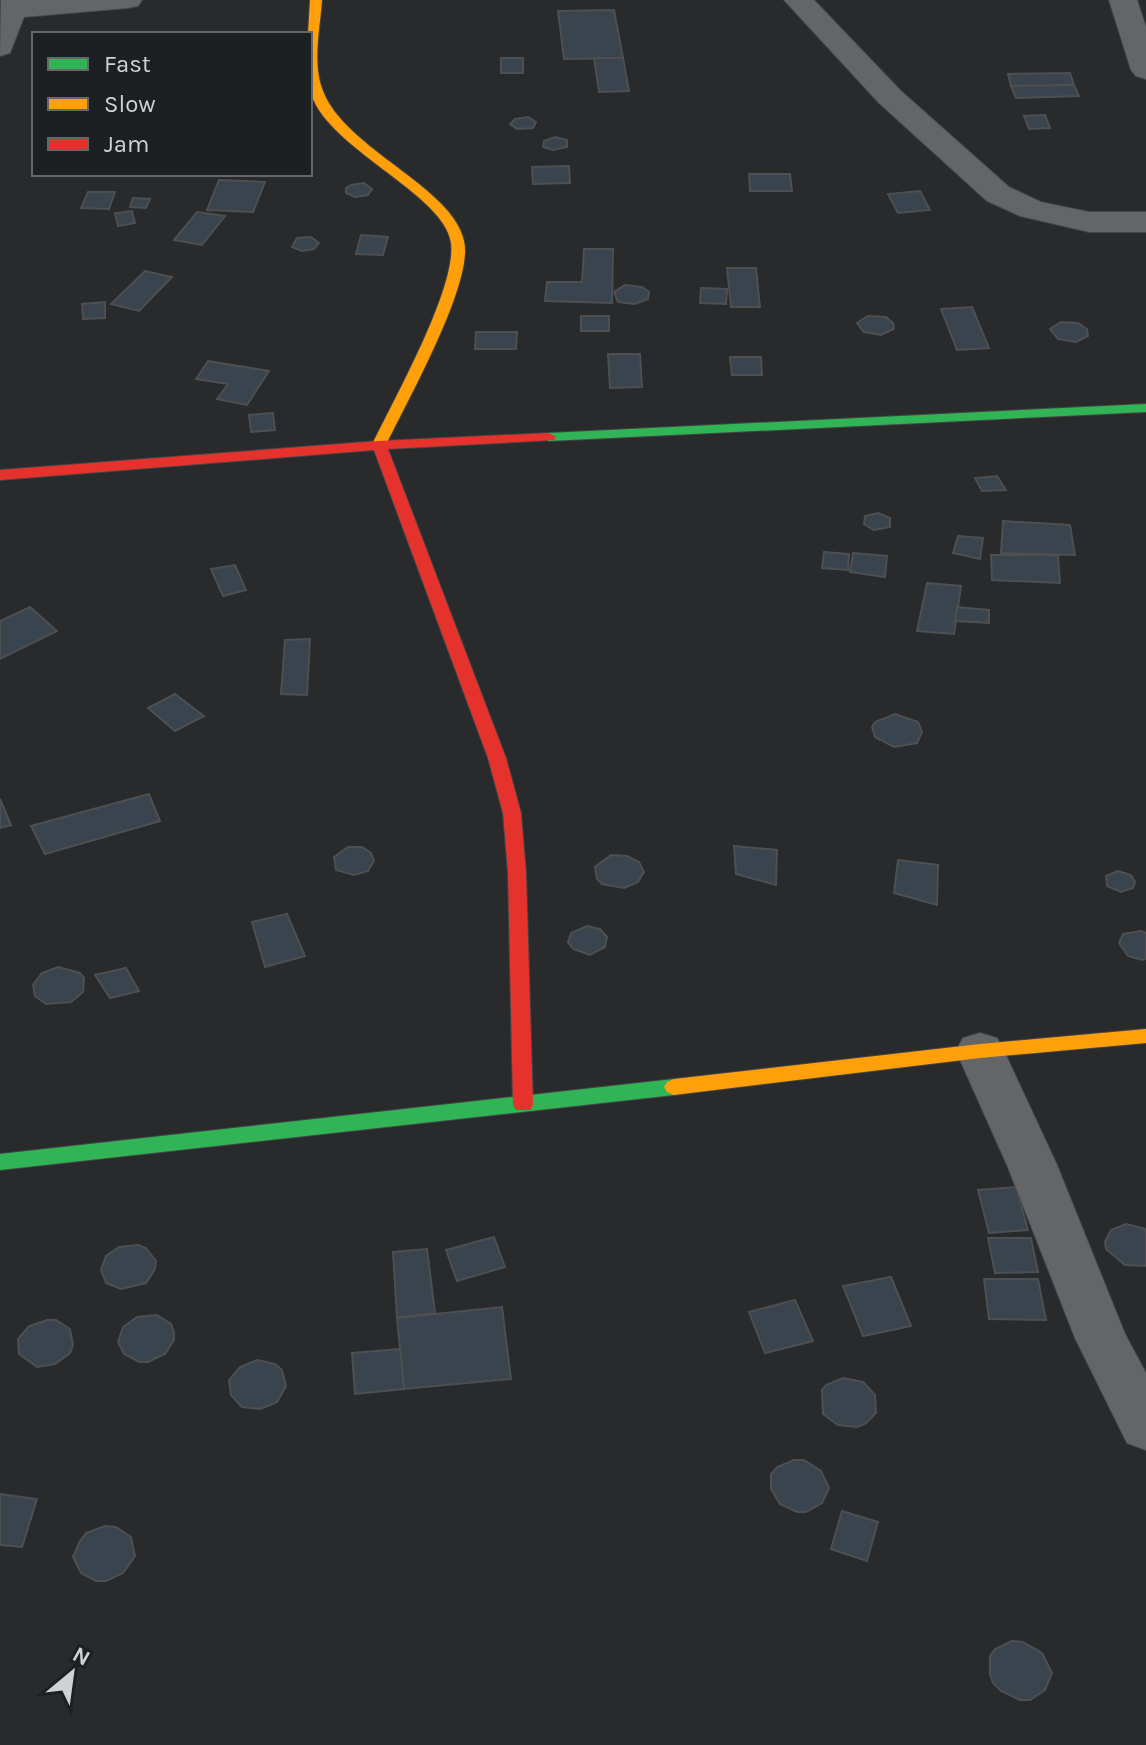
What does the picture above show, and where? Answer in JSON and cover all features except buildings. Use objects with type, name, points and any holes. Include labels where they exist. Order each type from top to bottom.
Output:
[{"type":"street","points":[[0,47],[10,6],[128,0]]},
{"type":"street","points":[[316,0],[316,91],[328,110],[364,148],[444,216],[458,239],[454,281],[379,445],[497,758],[512,813],[517,873],[523,1105]]},
{"type":"street","points":[[798,0],[890,97],[998,194],[1031,209],[1089,222],[1146,222]]},
{"type":"street","points":[[1123,0],[1146,70]]},
{"type":"street","points":[[0,475],[379,445],[1146,408]]},
{"type":"street","points":[[0,1162],[980,1051],[1146,1036]]},
{"type":"street","points":[[980,1051],[1032,1165],[1101,1338],[1146,1426]]},
{"type":"traffic: fast","points":[[549,437],[1146,408]]},
{"type":"traffic: fast","points":[[0,1162],[674,1087]]},
{"type":"traffic: slow","points":[[316,0],[314,81],[328,112],[346,132],[435,206],[450,224],[458,241],[457,260],[441,312],[379,445],[381,450]]},
{"type":"traffic: slow","points":[[674,1087],[980,1051],[1146,1036]]},
{"type":"traffic: jam","points":[[0,475],[379,445],[549,437]]},
{"type":"traffic: jam","points":[[381,450],[497,758],[512,813],[517,873],[523,1105]]}]
